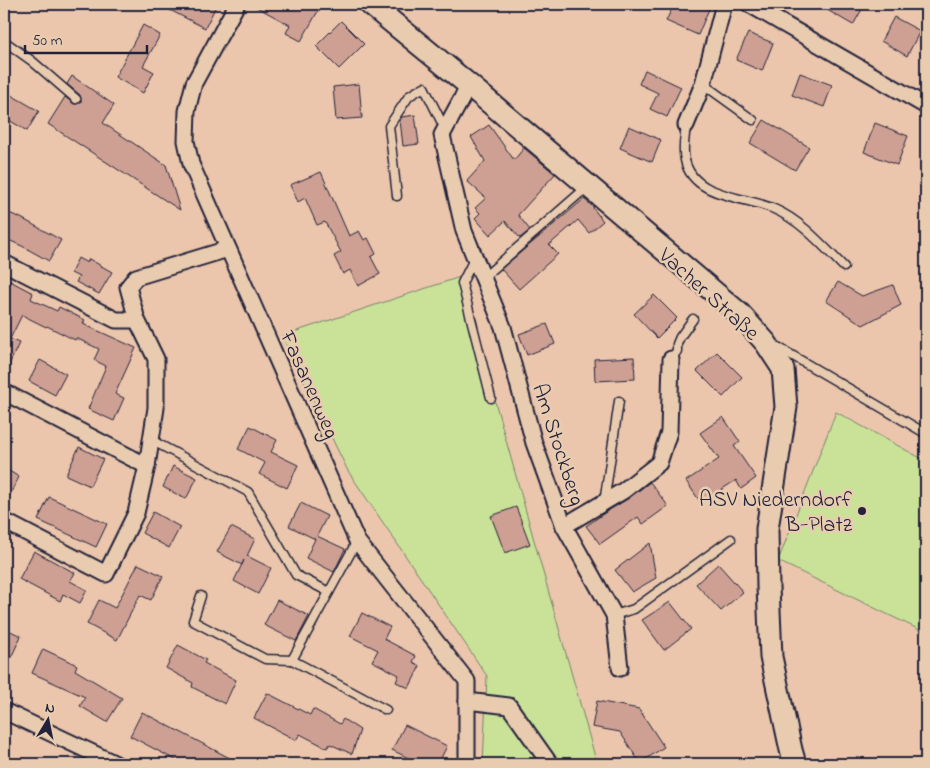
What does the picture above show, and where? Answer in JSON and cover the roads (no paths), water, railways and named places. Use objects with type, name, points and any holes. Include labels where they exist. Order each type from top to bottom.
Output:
[{"type":"main road","name":"Vacher Straße","points":[[370,4],[740,314],[766,343],[783,369],[786,407],[767,529],[768,587],[771,657],[795,764]]},
{"type":"street","name":"Fasanenweg","points":[[236,4],[194,83],[187,111],[186,140],[191,164],[357,540],[467,681],[467,764]]},
{"type":"street","points":[[686,126],[703,84],[724,4]]},
{"type":"street","points":[[749,4],[926,106]]},
{"type":"street","points":[[445,129],[469,85]]},
{"type":"street","name":"Am Stockberg","points":[[445,129],[442,135],[464,231],[503,327],[534,444],[564,526],[614,615],[620,668]]},
{"type":"street","points":[[4,521],[106,574],[136,513],[147,466],[156,408],[156,359],[137,320],[128,287],[136,277],[228,249]]},
{"type":"street","points":[[4,263],[116,320],[137,320]]},
{"type":"street","points":[[564,526],[623,491],[658,463],[669,432],[671,359]]},
{"type":"street","points":[[4,392],[147,466]]},
{"type":"street","points":[[467,701],[509,706],[550,764]]},
{"type":"street","points":[[4,711],[116,764]]},
{"type":"lane","points":[[4,41],[32,61],[76,99]]},
{"type":"lane","points":[[703,84],[752,120]]},
{"type":"lane","name":"Am Stockberg","points":[[397,196],[389,126],[409,96],[424,87],[445,129]]},
{"type":"lane","points":[[686,126],[685,160],[691,175],[714,191],[741,200],[754,202],[789,217],[807,231],[844,268]]},
{"type":"lane","points":[[483,278],[589,186]]},
{"type":"lane","points":[[475,257],[462,283],[491,398]]},
{"type":"lane","points":[[671,359],[677,352],[677,344],[680,337],[693,319]]},
{"type":"lane","points":[[761,338],[925,432]]},
{"type":"lane","name":"Am Stockberg","points":[[604,503],[620,401]]},
{"type":"lane","points":[[151,440],[248,492],[296,575],[329,592]]},
{"type":"lane","points":[[614,615],[634,609],[731,539]]},
{"type":"lane","points":[[292,660],[357,540]]},
{"type":"lane","points":[[201,596],[193,621],[265,659],[292,660],[386,710]]},
{"type":"place","name":"ASV Niederndorf B-Platz","points":[[862,511]]}]
